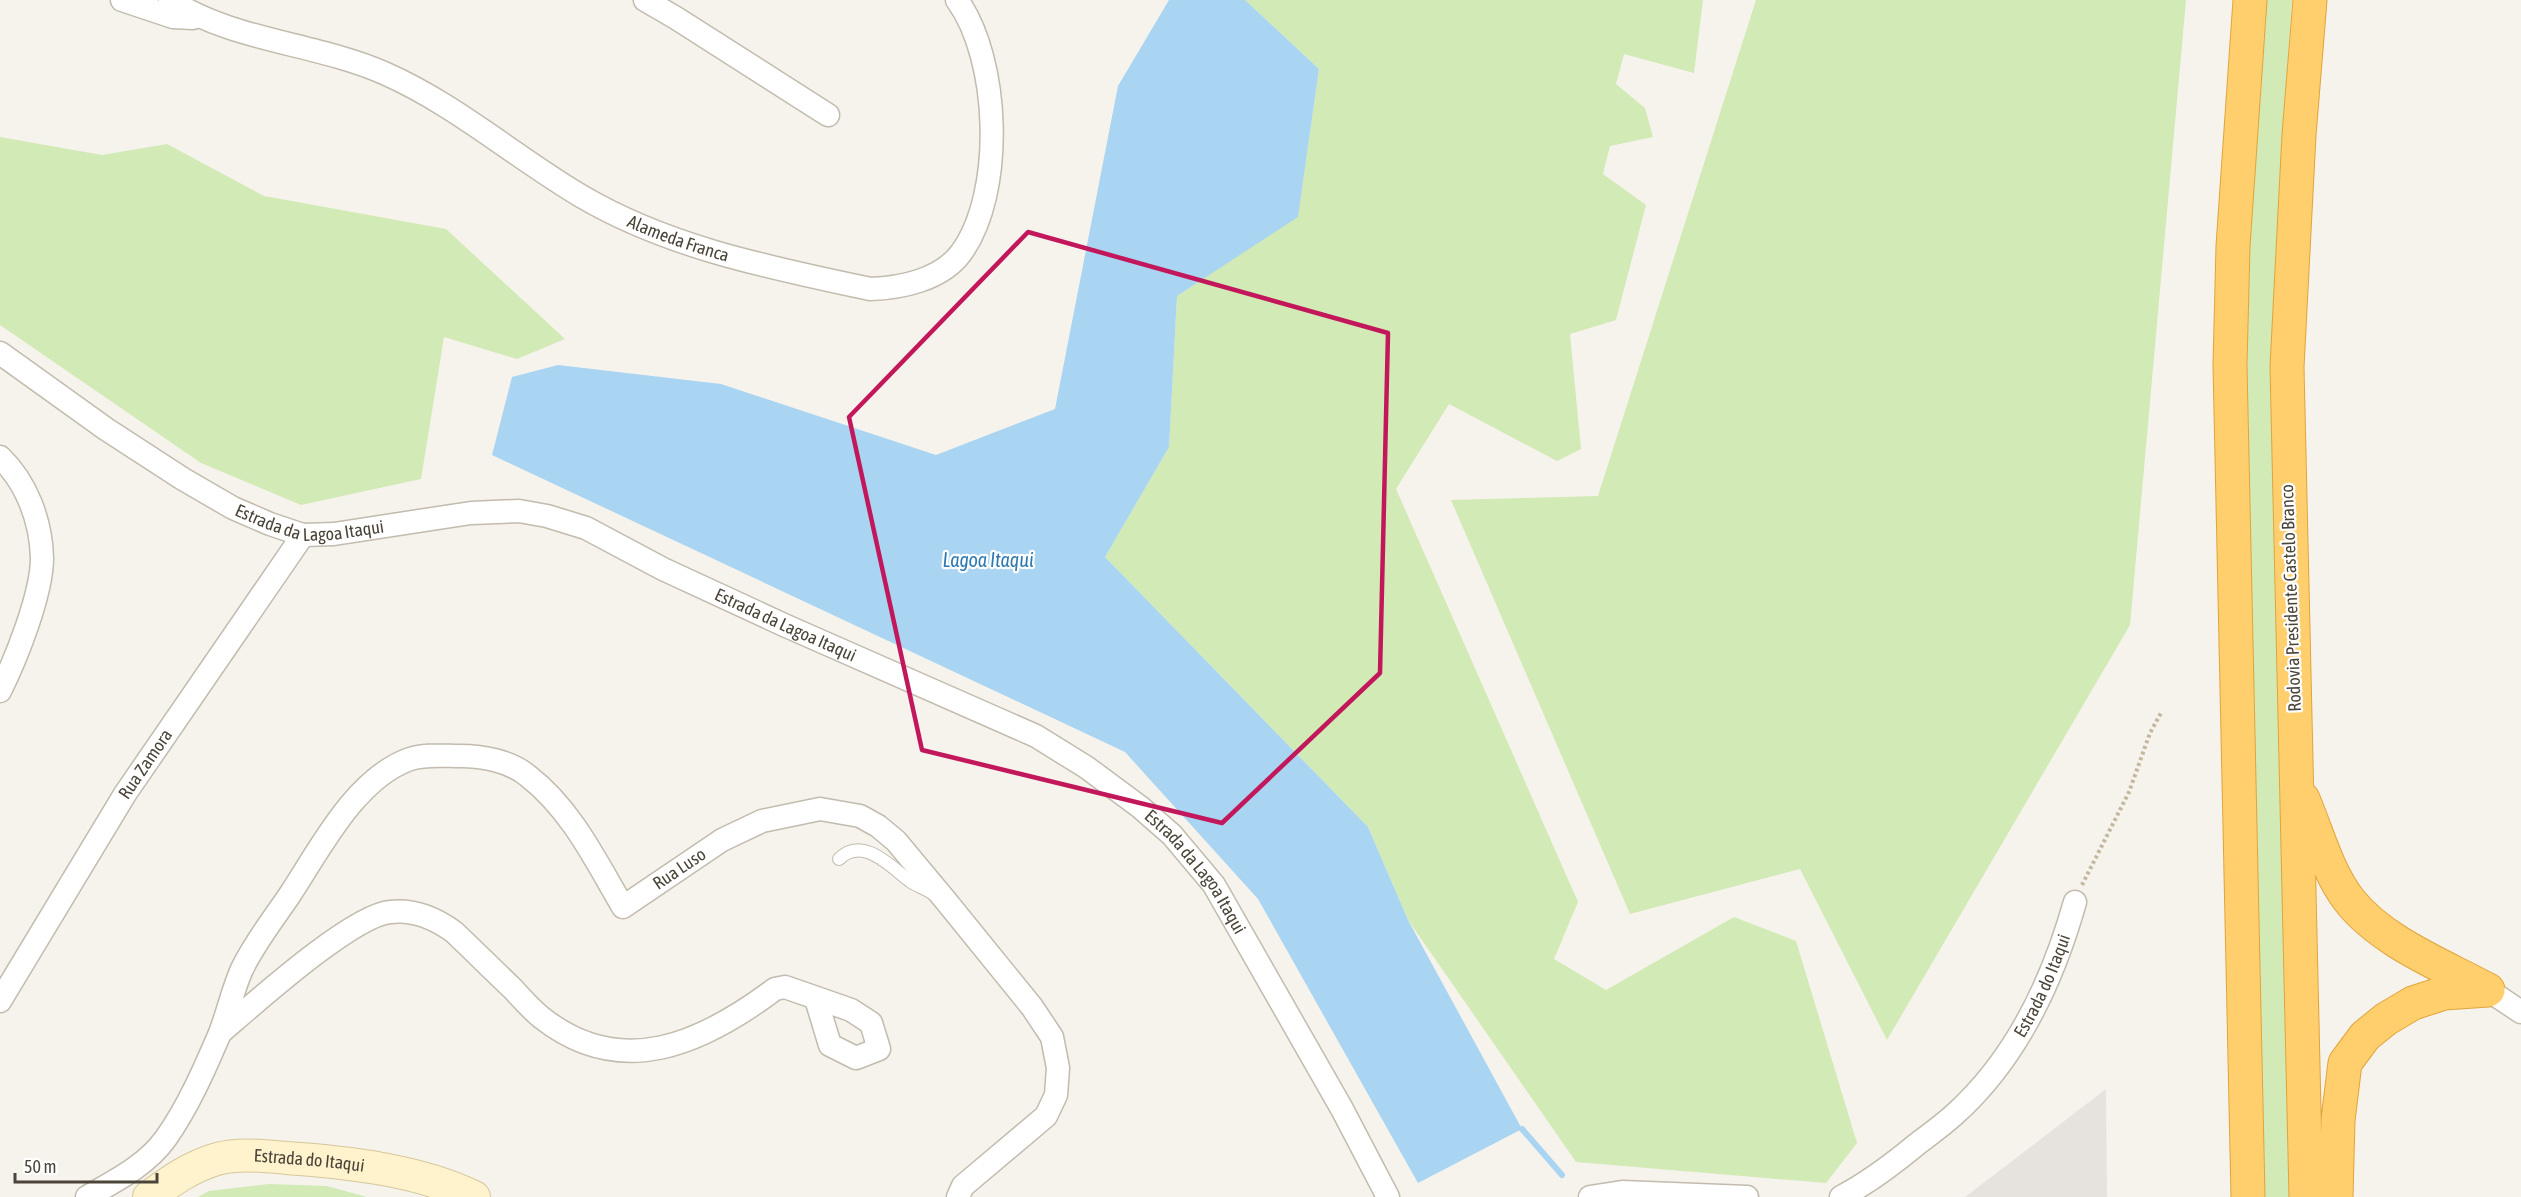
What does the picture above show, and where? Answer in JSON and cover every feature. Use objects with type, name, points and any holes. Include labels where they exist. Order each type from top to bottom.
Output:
[{"type":"highway","points":[[2248,1197],[2230,365],[2234,234],[2250,0]]},
{"type":"highway","name":"Rodovia Presidente Castelo Branco","points":[[2306,1197],[2287,367],[2299,135],[2310,0]]},
{"type":"highway","points":[[2296,784],[2337,881],[2350,900],[2389,934],[2488,990]]},
{"type":"highway","points":[[2336,1197],[2338,1120],[2345,1063],[2365,1036],[2386,1018],[2413,1003],[2444,993],[2488,990]]},
{"type":"street","name":"Alameda Franca","points":[[170,0],[203,19],[321,52],[384,73],[436,100],[583,197],[635,224],[730,257],[870,289],[911,284],[944,268],[960,253],[983,204],[991,170],[992,106],[978,43],[957,0]]},
{"type":"street","points":[[645,0],[828,116]]},
{"type":"street","points":[[127,1],[173,17],[203,19]]},
{"type":"street","name":"Estrada da Lagoa Itaqui","points":[[0,353],[106,429],[183,479],[232,508],[303,535],[371,530],[471,513],[519,511],[547,516],[586,528],[663,569],[784,625],[1036,736],[1086,767],[1140,807],[1172,836],[1214,885],[1342,1108],[1388,1197]]},
{"type":"street","points":[[0,457],[21,482],[36,516],[42,559],[25,631],[12,667],[0,691]]},
{"type":"street","name":"Rua Zamora","points":[[0,1001],[125,794],[303,535]]},
{"type":"street","name":"Rua Luso","points":[[220,1033],[243,968],[337,822],[359,795],[379,777],[410,759],[468,756],[507,763],[527,775],[554,800],[576,829],[623,907],[722,840],[762,821],[820,809],[860,816],[878,826],[896,842],[1032,1007],[1052,1037],[1058,1068],[1056,1095],[1046,1116],[963,1186],[957,1197]]},
{"type":"street","name":"Estrada do Itaqui","points":[[1841,1197],[1858,1189],[1901,1158],[1956,1114],[2002,1061],[2028,1018],[2051,972],[2075,902]]},
{"type":"street","points":[[87,1197],[149,1158],[165,1140],[185,1106],[220,1033],[289,975],[345,934],[376,915],[407,911],[440,922],[454,932],[542,1018],[573,1038],[625,1053],[670,1047],[710,1029],[775,989],[795,988],[816,999]]},
{"type":"street","points":[[2488,990],[2521,1012]]},
{"type":"street","name":"Estrada do Itaqui","points":[[149,1197],[188,1169],[219,1158],[248,1155],[366,1165],[459,1190],[474,1197]]},
{"type":"street","points":[[1590,1197],[1622,1192],[1748,1197]]},
{"type":"lane","points":[[839,859],[853,850],[871,852],[914,883],[946,901]]},
{"type":"path","points":[[2075,902],[2088,871],[2129,792],[2150,734],[2162,711]]},
{"type":"highlighted area","points":[[1028,232],[1388,333],[1380,673],[1222,823],[922,750],[849,417]]},
{"type":"shaded area","points":[[2106,1089],[2107,1197],[1965,1197]]},
{"type":"green space","points":[[1245,0],[1703,0],[1694,73],[1624,54],[1616,84],[1645,108],[1653,137],[1610,146],[1603,174],[1646,205],[1616,320],[1570,334],[1581,449],[1557,461],[1449,404],[1396,489],[1578,902],[1554,959],[1606,990],[1734,917],[1796,941],[1857,1143],[1826,1183],[1576,1162],[1408,920],[1368,827],[1105,557],[1169,447],[1177,296],[1298,216],[1319,69]]},
{"type":"green space","points":[[1756,0],[2186,0],[2130,625],[1887,1040],[1800,869],[1630,914],[1451,500],[1598,496]]},
{"type":"green space","points":[[2267,0],[2292,0],[2278,243],[2273,487],[2291,1197],[2264,1197],[2247,395],[2248,261],[2257,112]]},
{"type":"green space","points":[[0,137],[102,155],[167,144],[264,196],[446,229],[565,339],[517,359],[444,337],[421,479],[301,505],[201,463],[0,325]]},
{"type":"green space","points":[[269,1184],[327,1186],[367,1197],[198,1197],[209,1191]]},
{"type":"water","name":"Lagoa Itaqui","points":[[1169,0],[1245,0],[1319,69],[1298,217],[1177,296],[1169,447],[1105,557],[1368,827],[1408,920],[1522,1129],[1418,1183],[1258,899],[1125,752],[492,455],[512,377],[558,365],[721,384],[936,455],[1055,409],[1118,86]]},
{"type":"waterway","points":[[1522,1129],[1562,1175]]}]
